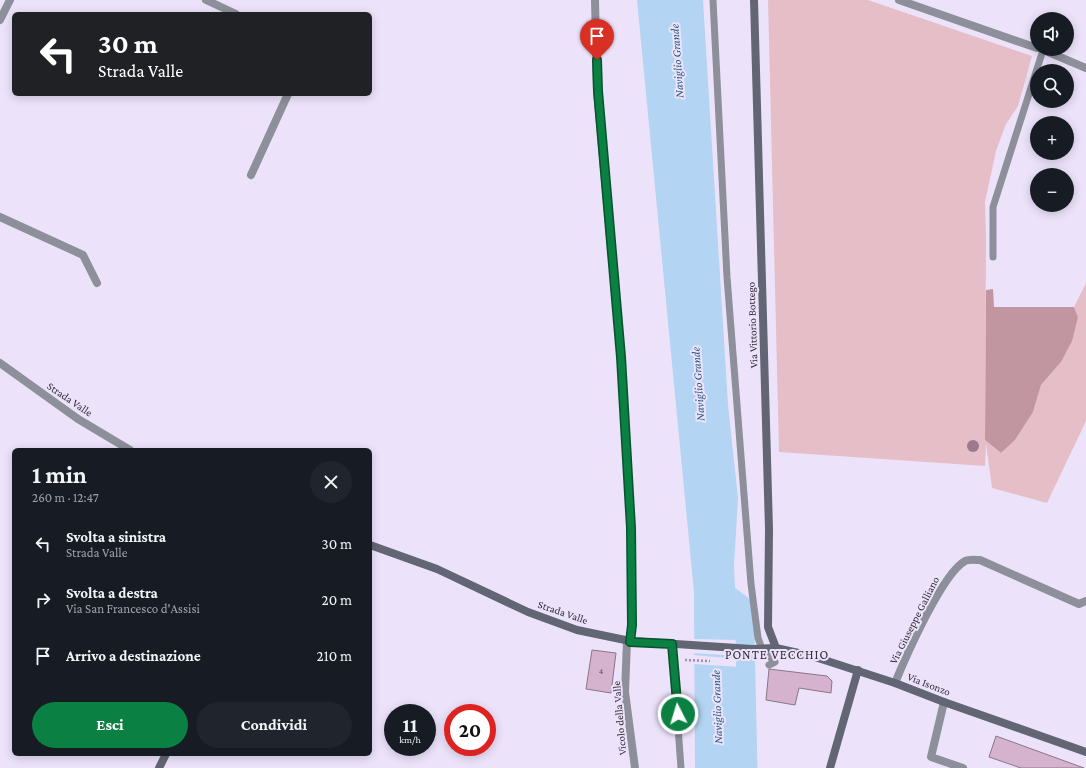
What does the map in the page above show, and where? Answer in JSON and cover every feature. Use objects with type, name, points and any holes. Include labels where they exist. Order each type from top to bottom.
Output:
[{"type":"street","points":[[0,20],[10,0]]},
{"type":"street","points":[[206,0],[232,12]]},
{"type":"street","name":"Vicolo della Valle","points":[[595,0],[598,91],[621,357],[632,544],[632,625],[628,641],[625,692],[635,768]]},
{"type":"street","name":"Via Vittorio Bottego","points":[[754,0],[769,529],[768,627],[776,648]]},
{"type":"street","points":[[899,0],[1030,46]]},
{"type":"street","points":[[1057,56],[1086,68]]},
{"type":"street","points":[[251,175],[287,96]]},
{"type":"street","points":[[0,217],[83,255],[97,282]]},
{"type":"street","name":"Strada Valle","points":[[0,363],[78,419],[127,448]]},
{"type":"street","name":"Strada Valle","points":[[372,546],[437,569],[528,612],[577,630],[628,641],[762,649]]},
{"type":"street","name":"Via Giuseppe Galliano","points":[[895,683],[912,645],[948,578],[956,568],[967,560],[980,560],[1080,604],[1086,602]]},
{"type":"street","name":"Via Isonzo","points":[[762,649],[776,648],[812,656],[858,670],[1086,752]]},
{"type":"street","points":[[830,768],[858,670]]},
{"type":"street","points":[[944,702],[931,757],[963,768]]},
{"type":"street","points":[[159,768],[165,756]]},
{"type":"lane","points":[[712,0],[727,277],[750,568],[758,638],[762,649],[775,662],[769,665]]},
{"type":"lane","points":[[993,257],[993,207],[1038,56]]},
{"type":"lane","points":[[672,644],[681,768]]},
{"type":"shaded area","points":[[768,0],[868,0],[1032,56],[1018,106],[1006,124],[996,151],[985,202],[985,440],[1001,453],[1015,440],[1033,412],[1041,385],[1061,362],[1078,317],[1074,307],[1086,283],[1086,421],[1047,503],[992,488],[986,444],[985,466],[779,452]]},
{"type":"shaded area","points":[[993,289],[994,307],[1074,307],[1078,317],[1072,341],[1061,362],[1041,385],[1033,412],[1015,440],[1001,453],[985,440],[986,290]]},
{"type":"water","name":"Naviglio Grande","points":[[637,0],[703,0],[728,405],[738,498],[734,566],[739,672],[740,768],[695,768],[694,592]]},
{"type":"pier","name":"PONTE VECCHIO","points":[[693,639],[740,640],[740,656],[693,653]]},
{"type":"pier","points":[[693,655],[740,659],[741,667],[693,664]]},
{"type":"building","points":[[592,650],[616,653],[611,693],[586,689]]},
{"type":"building","points":[[769,669],[827,676],[832,681],[831,693],[799,688],[795,705],[766,700]]},
{"type":"building","points":[[996,736],[1084,768],[1021,768],[989,757]]},
{"type":"waterway","points":[[715,585],[742,605],[745,637],[748,768]]},
{"type":"district","name":"PONTE VECCHIO","points":[[777,654]]},
{"type":"route","points":[[597,60],[598,91],[621,357],[632,544],[632,625],[630,642],[672,644],[678,714]]}]
